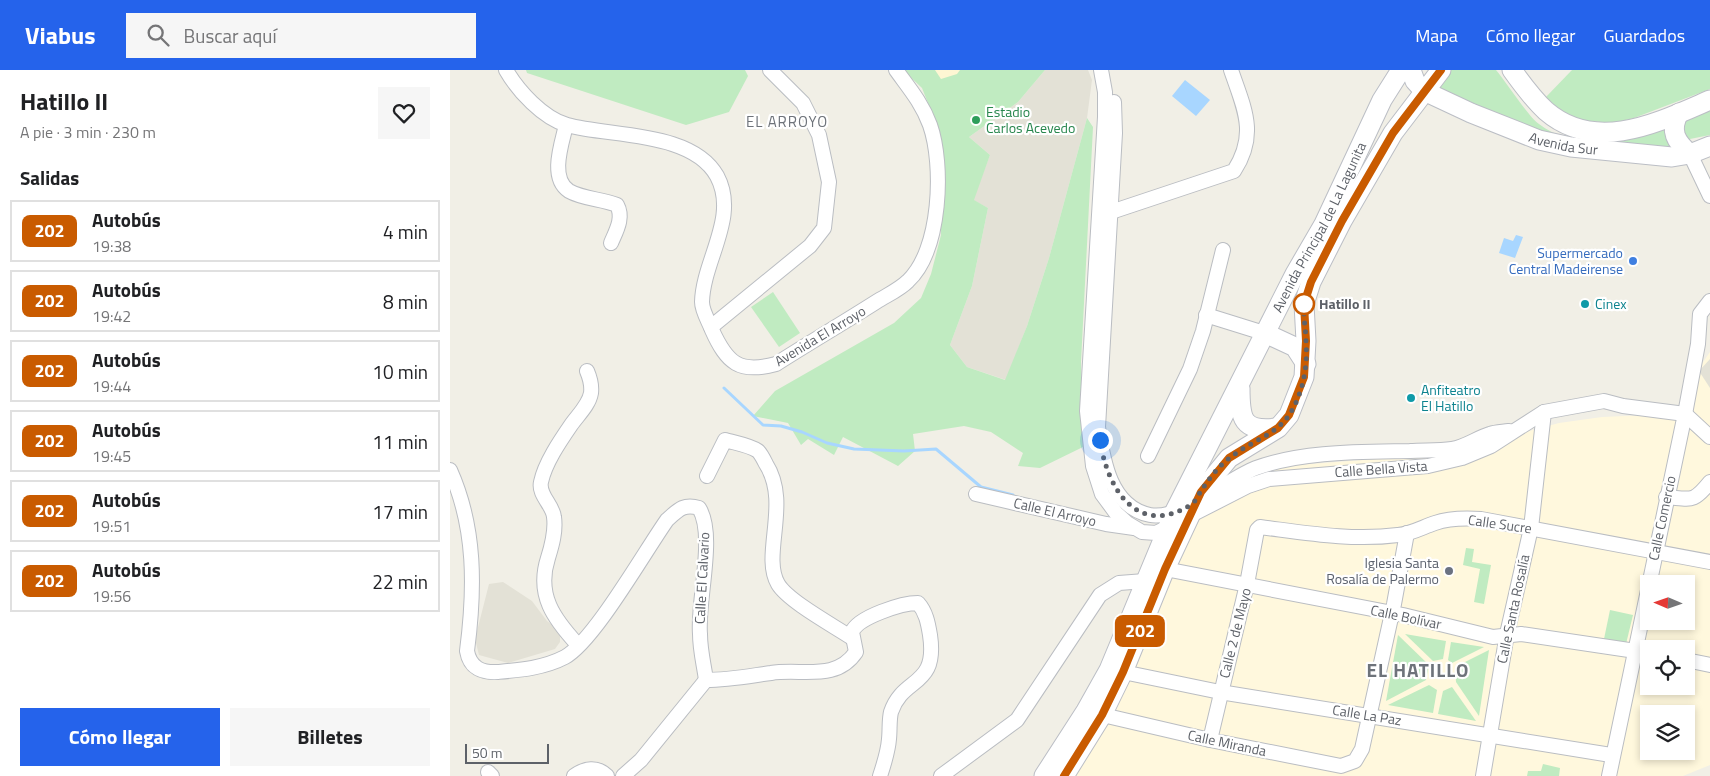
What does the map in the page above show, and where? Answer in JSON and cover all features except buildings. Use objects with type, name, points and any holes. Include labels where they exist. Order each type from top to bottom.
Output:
[{"type":"street","name":"Avenida El Arroyo","points":[[506,70],[511,79],[544,112],[566,125],[654,140],[689,150],[707,162],[718,178],[725,202],[717,242],[703,291],[702,305],[721,349],[731,362],[744,368],[770,366],[896,290],[910,280],[927,253],[936,216],[933,143],[930,124],[917,96],[896,70]]},
{"type":"street","points":[[711,327],[810,246],[824,228],[829,182],[820,135],[803,103],[770,70]]},
{"type":"street","points":[[1101,70],[1106,92],[1097,406],[1101,451],[1111,483],[1121,498],[1128,504],[1148,515],[1181,515]]},
{"type":"street","points":[[1107,70],[1114,91],[1115,133],[1104,214],[1087,411],[1093,466],[1102,494],[1110,507],[1134,528],[1142,532],[1160,532],[1181,515],[1234,479],[1265,465],[1320,455],[1452,449],[1490,434],[1512,431],[1544,412],[1604,401],[1623,406],[1685,414],[1710,437]]},
{"type":"street","points":[[1104,214],[1234,171],[1242,158],[1247,142],[1247,116],[1231,70]]},
{"type":"street","name":"Avenida Principal de La Lagunita","points":[[1181,515],[1240,386],[1295,274],[1324,224],[1370,123],[1401,70]]},
{"type":"street","points":[[1411,70],[1415,81],[1424,91]]},
{"type":"street","name":"Avenida Principal de La Lagunita","points":[[1278,428],[1289,415],[1304,377],[1306,364],[1303,316],[1306,293],[1342,221],[1393,133],[1441,70]]},
{"type":"street","name":"Avenida Sur","points":[[1512,70],[1545,110],[1561,122],[1584,131],[1626,132],[1710,100]]},
{"type":"street","name":"Avenida Sur","points":[[1424,91],[1515,132],[1554,145],[1672,158],[1690,154],[1710,146]]},
{"type":"street","points":[[1407,113],[1423,104],[1443,101]]},
{"type":"street","points":[[1679,113],[1674,124],[1674,135],[1678,144],[1690,154],[1710,196]]},
{"type":"street","points":[[1370,123],[1377,135],[1383,137],[1393,133]]},
{"type":"street","points":[[566,125],[558,164],[560,179],[568,190],[617,205],[621,212],[611,243]]},
{"type":"street","points":[[1148,456],[1190,368],[1206,315],[1222,250]]},
{"type":"street","name":"Calle Comercio","points":[[1609,776],[1666,497],[1685,414],[1697,349],[1700,314],[1710,301]]},
{"type":"street","points":[[1206,315],[1267,334],[1295,347],[1306,364]]},
{"type":"street","points":[[1697,349],[1710,337]]},
{"type":"street","points":[[578,646],[553,616],[547,602],[543,574],[552,544],[554,520],[553,512],[541,491],[541,483],[552,456],[589,400],[591,381],[588,371]]},
{"type":"street","points":[[1240,386],[1240,409],[1244,421],[1255,429],[1278,428]]},
{"type":"street","name":"Calle Santa Rosalía","points":[[1483,776],[1507,634],[1531,528],[1544,412]]},
{"type":"street","points":[[1064,776],[1094,713],[1145,582],[1181,515],[1229,458],[1278,428]]},
{"type":"street","points":[[708,476],[725,440],[758,451],[769,468],[777,495],[773,562],[774,574],[778,585],[804,606],[852,638]]},
{"type":"street","name":"Calle El Calvario","points":[[450,470],[465,508],[470,542],[473,574],[467,651],[471,663],[481,670],[493,672],[542,666],[566,657],[593,631],[666,520],[680,508],[691,505],[699,508],[704,519],[705,552],[699,633],[706,680]]},
{"type":"street","points":[[1666,497],[1694,499],[1699,496],[1710,482]]},
{"type":"street","name":"Calle El Arroyo","points":[[976,494],[1106,524],[1134,528]]},
{"type":"street","points":[[1044,776],[1094,713],[1123,672],[1165,569],[1181,515]]},
{"type":"street","name":"Calle Sucre","points":[[1260,527],[1365,539],[1407,533],[1436,522],[1468,518],[1710,562]]},
{"type":"street","name":"Calle 2 de Mayo","points":[[1210,740],[1247,584],[1257,530],[1260,527]]},
{"type":"street","points":[[1370,714],[1407,533]]},
{"type":"street","name":"Calle Bolívar","points":[[1165,569],[1392,613],[1493,637],[1521,634],[1640,651]]},
{"type":"street","points":[[941,776],[1016,720],[1100,595],[1119,583],[1145,582]]},
{"type":"street","points":[[622,776],[641,760],[706,680],[730,680],[771,672],[812,674],[829,670],[851,659],[856,652],[852,632],[856,625],[893,608],[908,603],[918,603],[928,624],[933,652],[926,674],[903,694],[890,714],[889,741],[880,776]]},
{"type":"street","points":[[1695,662],[1710,665]]},
{"type":"street","name":"Calle La Paz","points":[[1123,672],[1220,692],[1370,714],[1612,755]]},
{"type":"street","name":"Calle Miranda","points":[[1094,713],[1210,740],[1341,766],[1354,761],[1362,749],[1370,714]]},
{"type":"street","points":[[574,776],[582,770],[592,769],[601,770],[607,776]]},
{"type":"shaded area","points":[[1045,70],[1088,70],[1092,80],[1087,118],[1049,258],[1027,326],[1006,380],[967,367],[950,345],[972,286],[988,208],[973,200],[990,155],[969,137],[1018,102]]},
{"type":"shaded area","points":[[1710,352],[1710,765],[1683,776],[1061,776],[1182,530],[1244,477],[1283,466],[1404,457],[1474,446],[1559,423],[1602,417],[1649,415],[1673,419],[1691,410],[1699,368]]},
{"type":"shaded area","points":[[1710,359],[1710,388],[1699,371]]},
{"type":"shaded area","points":[[503,582],[532,601],[547,621],[560,631],[560,642],[555,649],[508,663],[479,655],[475,639],[489,584]]},
{"type":"green space","points":[[526,70],[745,70],[748,76],[729,112],[686,125],[527,73]]},
{"type":"green space","points":[[903,70],[1045,70],[1018,102],[969,137],[990,155],[974,200],[988,208],[972,286],[950,345],[967,367],[1005,380],[1027,326],[1049,258],[1087,118],[1093,127],[1081,362],[1083,447],[1040,468],[1018,466],[1023,453],[991,432],[964,426],[913,434],[915,451],[898,466],[843,437],[834,455],[808,439],[801,445],[788,423],[753,416],[775,391],[894,323],[921,298],[931,274],[941,235],[941,136],[922,88]]},
{"type":"green space","points":[[1444,70],[1496,70],[1534,120],[1554,133],[1569,138],[1600,140],[1665,128],[1666,139],[1671,147],[1563,141],[1434,93]]},
{"type":"green space","points":[[1572,70],[1710,70],[1710,89],[1634,118],[1613,123],[1574,120],[1545,98]]},
{"type":"green space","points":[[1710,109],[1710,135],[1685,140],[1681,121]]},
{"type":"green space","points":[[773,292],[800,333],[779,347],[751,307]]},
{"type":"green space","points":[[1466,548],[1474,549],[1472,562],[1491,565],[1484,604],[1474,602],[1480,569],[1463,565]]},
{"type":"green space","points":[[1610,610],[1633,615],[1626,644],[1604,639]]},
{"type":"green space","points":[[1405,634],[1446,641],[1443,659],[1433,661]]},
{"type":"green space","points":[[1398,635],[1429,665],[1426,680],[1386,701]]},
{"type":"green space","points":[[1451,642],[1484,647],[1452,663],[1448,660]]},
{"type":"green space","points":[[1489,650],[1479,716],[1456,682],[1455,667]]},
{"type":"green space","points":[[1429,685],[1437,690],[1433,713],[1388,705]]},
{"type":"green space","points":[[1452,687],[1476,721],[1438,714],[1443,691]]},
{"type":"green space","points":[[1543,764],[1560,768],[1559,776],[1527,776],[1528,771],[1541,771]]},
{"type":"sand","points":[[935,70],[960,70],[957,74],[941,79]]},
{"type":"water","points":[[1185,80],[1210,100],[1196,116],[1172,96]]},
{"type":"water","points":[[1516,235],[1523,237],[1515,258],[1499,253],[1504,238],[1513,241]]},
{"type":"waterway","points":[[724,388],[763,425],[781,426],[802,432],[827,443],[854,449],[904,451],[936,449],[981,487],[1013,495]]},
{"type":"bus line","name":"202","points":[[1064,776],[1102,715],[1123,672],[1194,503],[1220,467],[1229,458],[1247,445],[1278,428],[1289,415],[1299,392],[1306,364],[1303,316],[1306,293],[1342,221],[1393,133],[1441,70]]},
{"type":"place","name":"Estadio Carlos Acevedo","points":[[976,120]]},
{"type":"place","name":"Supermercado Central Madeirense","points":[[1633,261]]},
{"type":"place","name":"Hatillo II","points":[[1304,304]]},
{"type":"place","name":"Cinex","points":[[1585,304]]},
{"type":"place","name":"Anfiteatro El Hatillo","points":[[1411,398]]},
{"type":"place","name":"Iglesia Santa Rosalía de Palermo","points":[[1449,571]]},
{"type":"district","name":"EL ARROYO","points":[[787,122]]},
{"type":"district","name":"EL HATILLO","points":[[1418,670]]},
{"type":"route","points":[[1100,440],[1104,463],[1111,483],[1121,498],[1135,509],[1155,516],[1175,511],[1194,503],[1206,484],[1229,458],[1247,445],[1278,428],[1289,415],[1299,392],[1306,364],[1304,304]]}]
